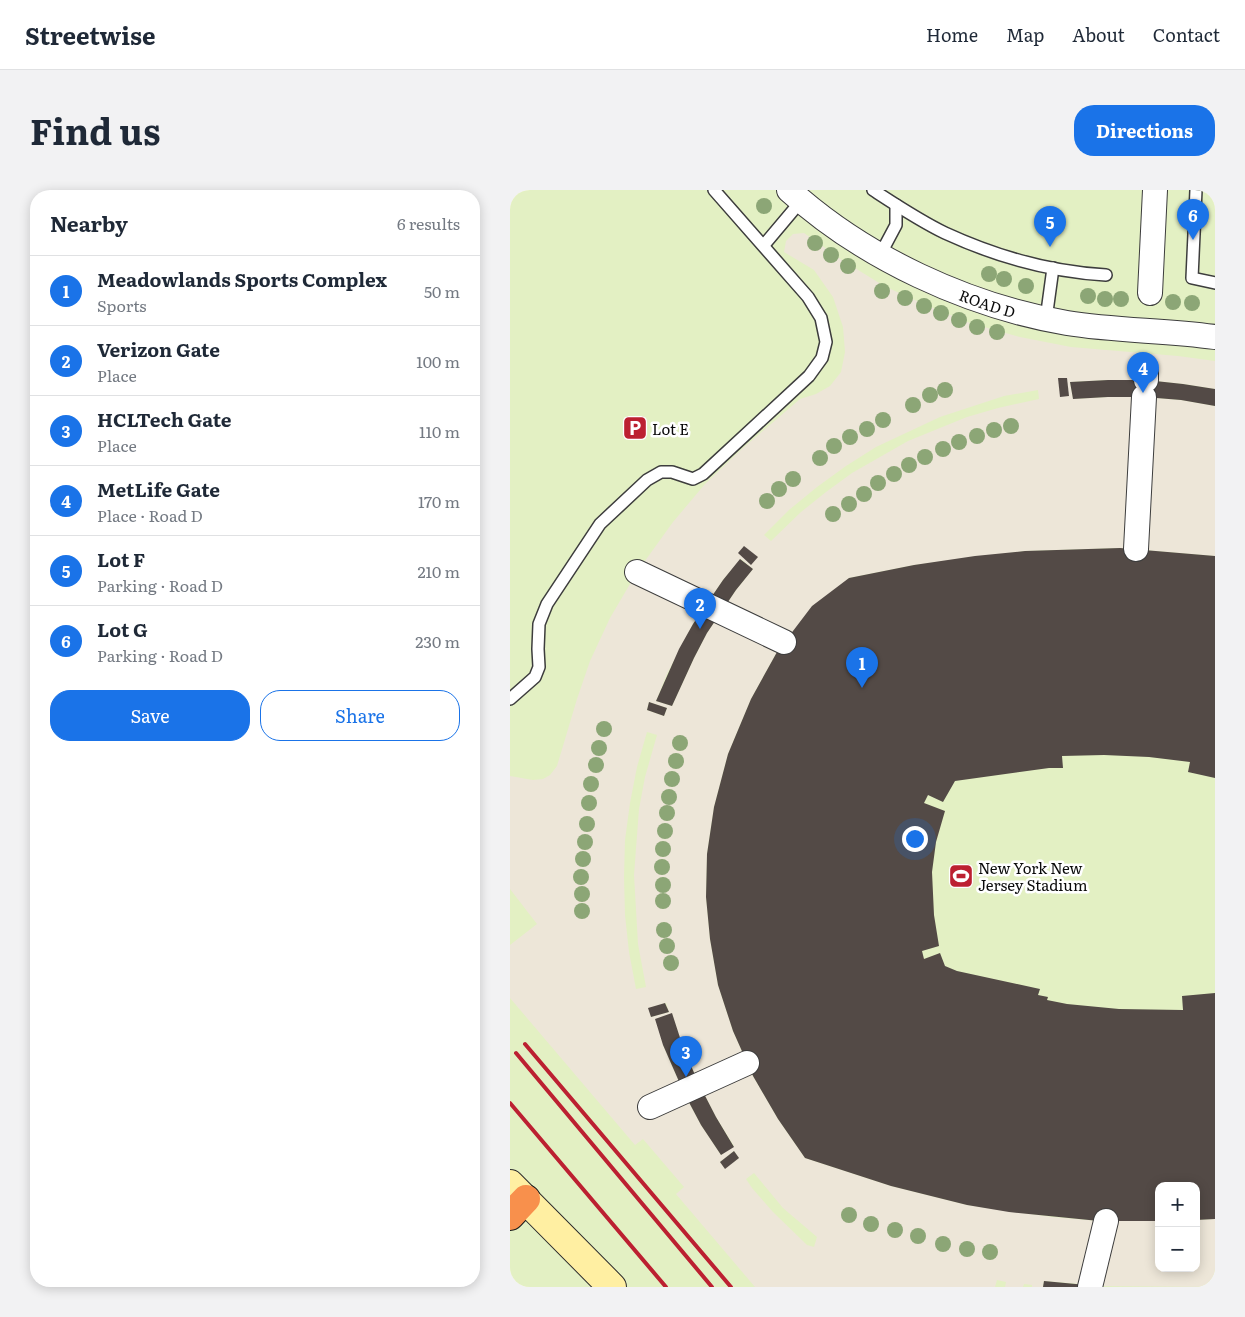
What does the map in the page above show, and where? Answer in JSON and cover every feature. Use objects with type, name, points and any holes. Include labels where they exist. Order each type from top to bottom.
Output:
[{"type":"street","points":[[1150,293],[1155,190]]},
{"type":"street","name":"ROAD D","points":[[795,196],[855,240],[880,255],[953,290],[1002,307],[1046,319],[1088,326],[1215,337]]},
{"type":"street","points":[[1136,549],[1145,383]]},
{"type":"street","points":[[637,572],[784,642]]},
{"type":"street","points":[[650,1107],[747,1064]]},
{"type":"street","points":[[515,1199],[612,1287]]},
{"type":"street","points":[[1090,1287],[1106,1221]]},
{"type":"lane","points":[[510,699],[535,677],[540,667],[538,649],[539,624],[547,604],[600,524],[647,480],[661,472],[672,472],[693,479],[703,474],[809,376],[822,358],[826,342],[821,318],[808,297],[714,190]]},
{"type":"lane","points":[[873,190],[944,232],[969,243],[1053,268],[1080,274],[1106,275]]},
{"type":"lane","points":[[1196,190],[1192,278],[1215,283]]},
{"type":"lane","points":[[764,245],[795,196]]},
{"type":"lane","points":[[880,255],[896,225],[896,205]]},
{"type":"lane","points":[[1046,319],[1053,268]]},
{"type":"green space","points":[[510,190],[1215,190],[1215,1287],[510,1287]]},
{"type":"shaded area","points":[[804,233],[842,260],[884,286],[970,323],[1020,337],[1071,347],[1215,361],[1215,389],[1146,380],[1070,382],[1073,399],[1144,397],[1181,400],[1215,406],[1215,556],[1120,548],[1025,551],[914,565],[849,578],[777,652],[751,699],[728,754],[714,807],[707,854],[706,897],[710,939],[718,985],[733,1031],[753,1076],[778,1119],[805,1158],[891,1186],[967,1205],[1052,1217],[1099,1221],[1155,1221],[1155,1272],[1200,1272],[1200,1220],[1215,1219],[1215,1287],[1105,1286],[1044,1281],[1043,1287],[1032,1287],[1032,1285],[1024,1284],[1023,1287],[1005,1287],[1006,1282],[997,1280],[995,1287],[755,1287],[676,1194],[684,1187],[643,1139],[635,1145],[510,998],[510,945],[537,924],[510,889],[510,776],[533,780],[543,779],[550,775],[557,766],[590,661],[610,618],[637,572],[673,522],[705,484],[743,448],[800,399],[816,394],[830,386],[841,372],[845,352],[843,327],[833,297],[814,270],[784,252],[786,241],[793,234]],"holes":[[[1038,390],[1039,399],[967,417],[908,441],[852,473],[801,512],[771,541],[764,535],[789,510],[817,487],[876,447],[940,417],[1004,396]],[[741,559],[753,569],[736,590],[707,633],[672,706],[656,701],[667,674],[693,624],[723,580]],[[649,702],[667,708],[664,716],[647,710]],[[647,732],[657,735],[645,777],[639,809],[634,875],[638,944],[646,987],[636,989],[625,915],[624,877],[625,840],[637,767]],[[666,1003],[669,1012],[651,1017],[649,1008]],[[672,1014],[684,1050],[700,1086],[734,1146],[721,1155],[701,1125],[684,1093],[663,1045]],[[734,1151],[739,1158],[725,1168],[720,1162]],[[754,1173],[783,1208],[817,1237],[814,1247],[807,1245],[773,1212],[746,1179]]]},
{"type":"building","points":[[1058,378],[1067,378],[1069,396],[1060,397]]},
{"type":"building","points":[[1146,380],[1215,389],[1215,406],[1181,400],[1144,397],[1073,399],[1070,382]]},
{"type":"building","points":[[744,546],[758,557],[751,565],[738,553]]},
{"type":"building","name":"New York New Jersey Stadium","points":[[1120,548],[1215,556],[1215,778],[1188,772],[1190,762],[1149,757],[1062,756],[1063,768],[1049,768],[955,781],[943,802],[928,795],[924,803],[945,811],[936,842],[932,872],[934,915],[939,946],[922,951],[924,959],[940,953],[945,966],[957,971],[1040,989],[1038,995],[1048,997],[1047,1000],[1067,1004],[1119,1009],[1183,1010],[1182,996],[1215,993],[1215,1219],[1200,1220],[1200,1182],[1155,1182],[1155,1221],[1099,1221],[1009,1212],[967,1205],[891,1186],[805,1158],[778,1119],[753,1076],[733,1031],[718,985],[710,939],[706,897],[707,854],[714,807],[728,754],[751,699],[777,652],[812,606],[849,578],[914,565],[1025,551]]},
{"type":"building","points":[[740,559],[753,569],[736,590],[707,633],[672,706],[656,701],[679,649],[693,624]]},
{"type":"building","points":[[649,702],[667,708],[664,716],[647,710]]},
{"type":"building","points":[[665,1003],[669,1012],[651,1017],[648,1008]]},
{"type":"building","points":[[672,1013],[684,1050],[700,1086],[734,1147],[721,1155],[701,1125],[684,1093],[663,1045],[655,1019]]},
{"type":"building","points":[[734,1151],[739,1158],[725,1169],[720,1162]]},
{"type":"building","points":[[1044,1281],[1097,1286],[1097,1287],[1043,1287]]},
{"type":"railway","points":[[525,1044],[731,1287]]},
{"type":"railway","points":[[516,1053],[712,1287]]},
{"type":"railway","points":[[510,1103],[666,1287]]},
{"type":"place","name":"Lot G","points":[[1193,240]]},
{"type":"place","name":"Lot F","points":[[1050,247]]},
{"type":"place","name":"MetLife Gate","points":[[1143,393]]},
{"type":"place","name":"Lot E","points":[[635,428]]},
{"type":"place","name":"Verizon Gate","points":[[700,629]]},
{"type":"place","name":"Meadowlands Sports Complex","points":[[862,688]]},
{"type":"place","name":"New York New Jersey Stadium","points":[[961,876]]},
{"type":"place","name":"HCLTech Gate","points":[[686,1077]]}]
